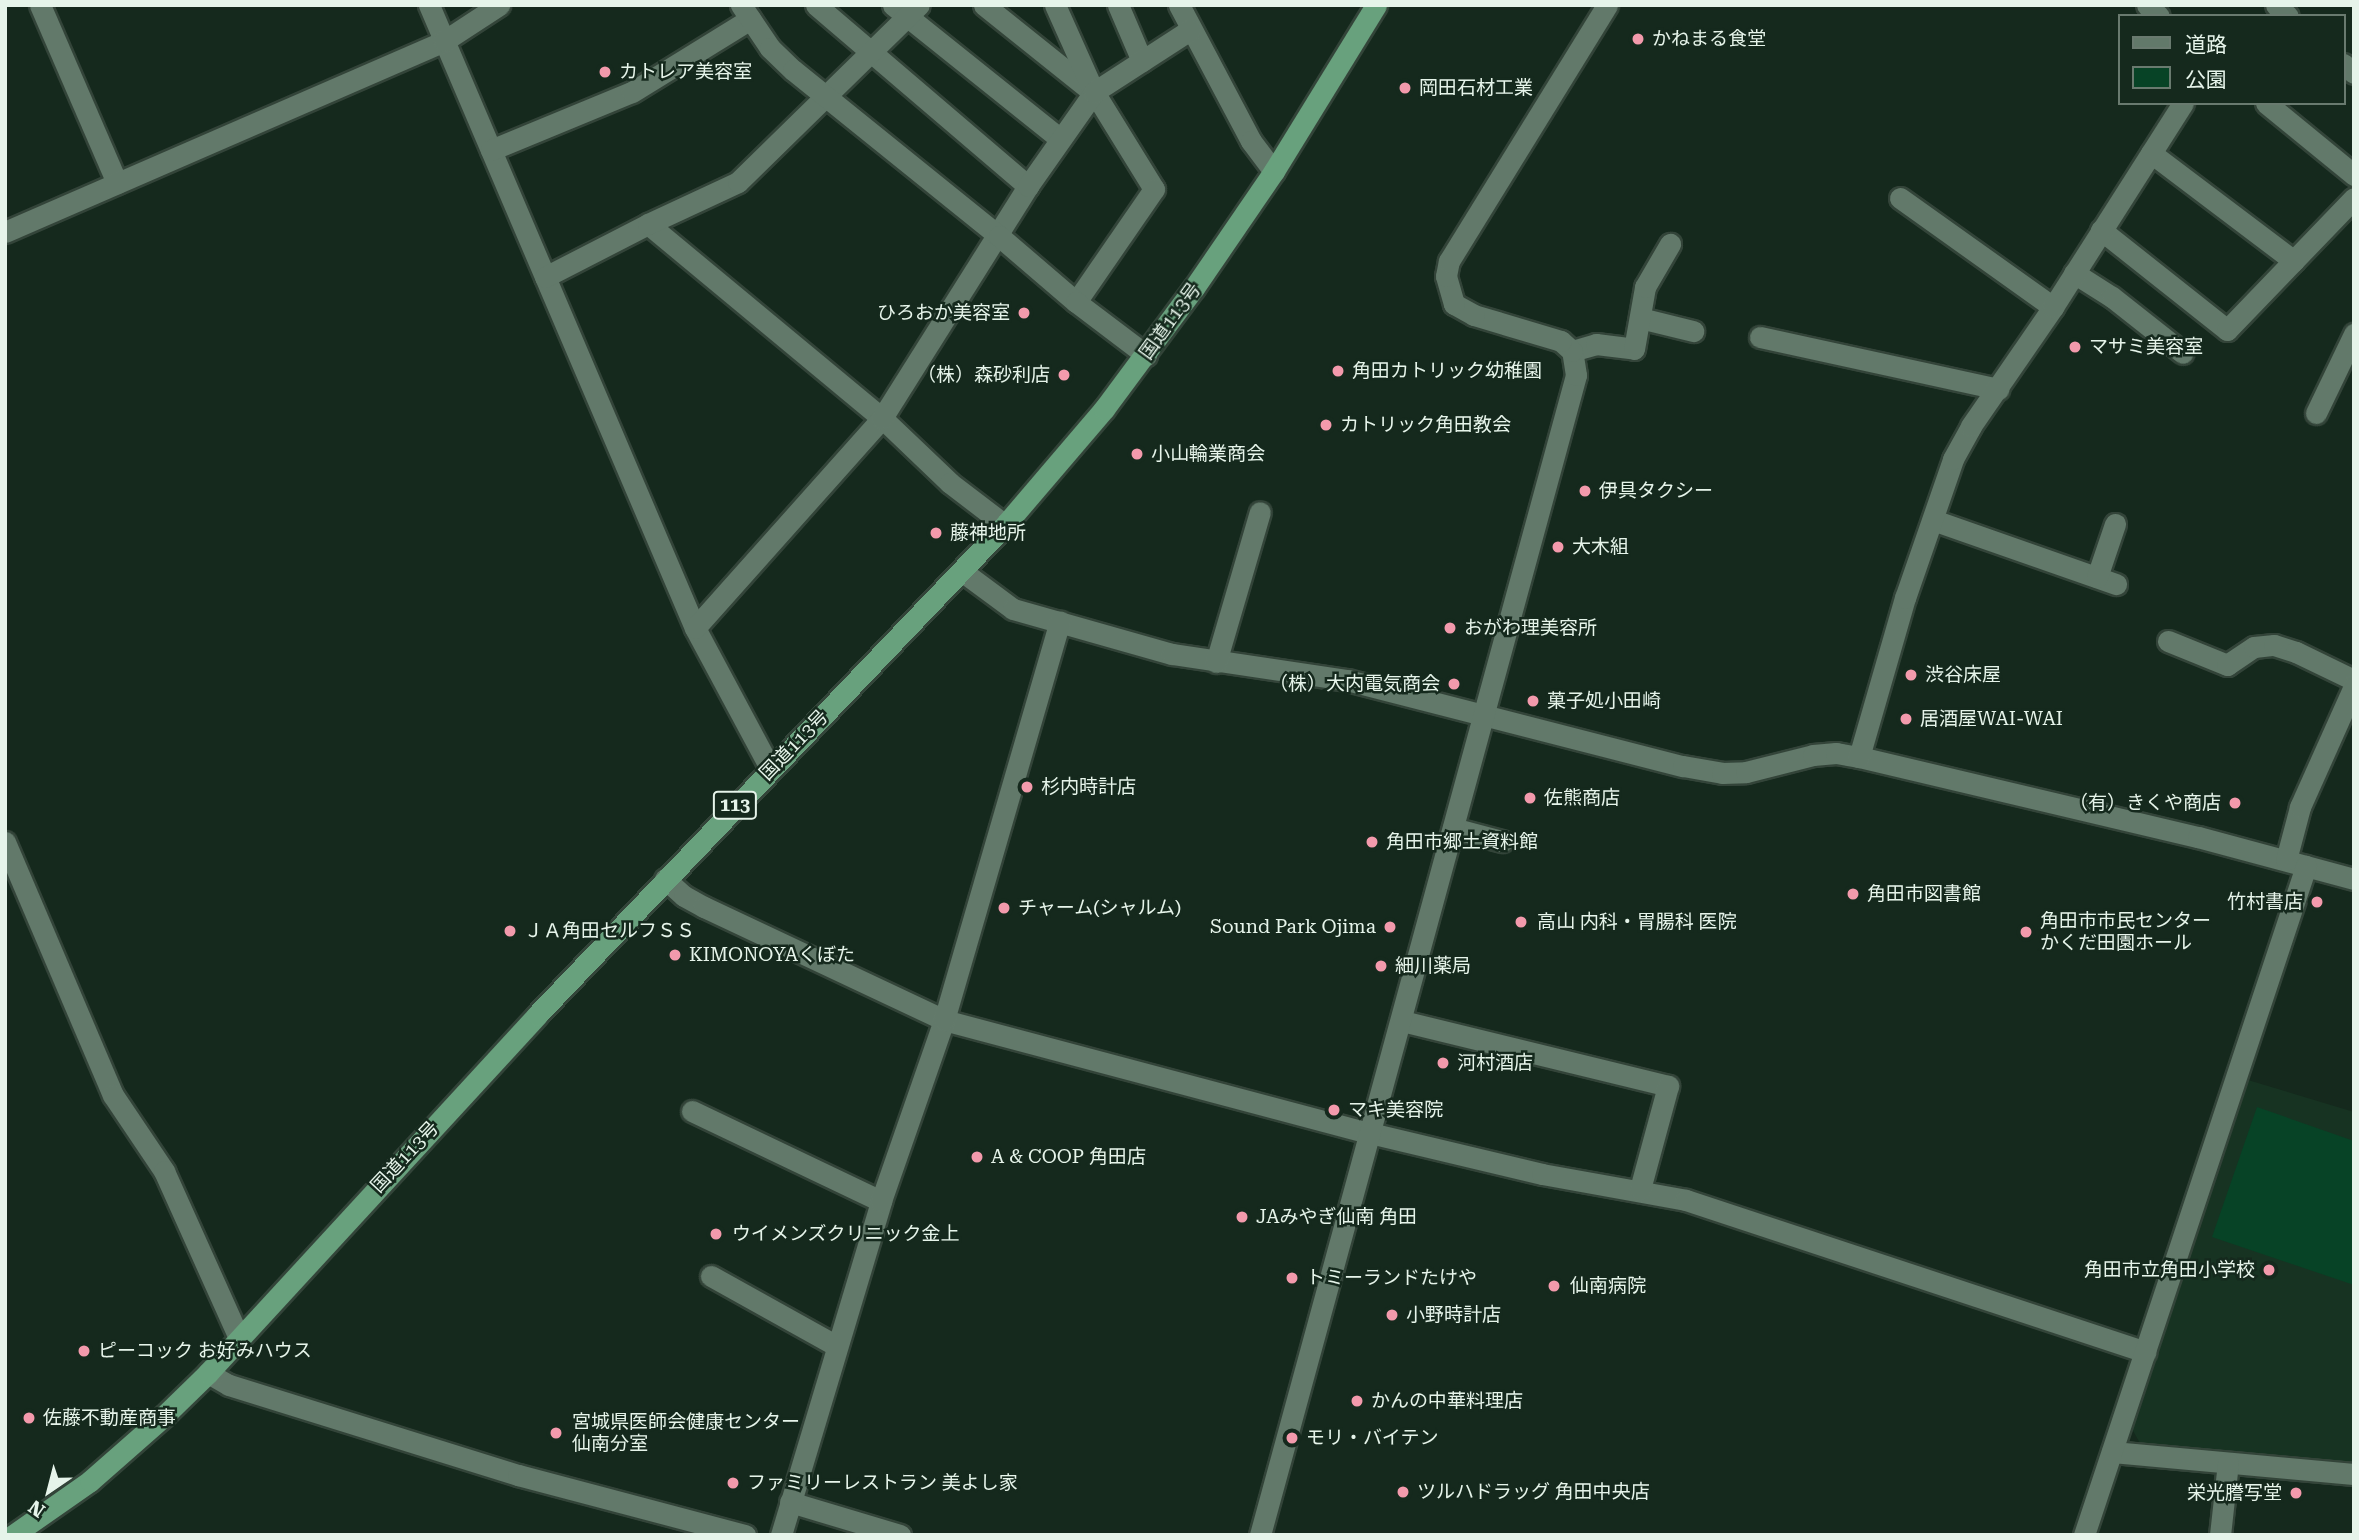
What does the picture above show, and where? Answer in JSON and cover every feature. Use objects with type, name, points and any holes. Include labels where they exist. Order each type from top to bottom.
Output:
[{"type":"highway","name":"国道113号","points":[[13,1535],[90,1481],[208,1373],[665,879],[963,572],[1005,525],[1146,355],[1274,171],[1377,5]]},
{"type":"street","points":[[40,5],[117,183]]},
{"type":"street","points":[[429,5],[695,628],[770,768]]},
{"type":"street","points":[[5,232],[444,41],[499,5]]},
{"type":"street","points":[[816,5],[1028,186]]},
{"type":"street","points":[[984,5],[1094,92]]},
{"type":"street","points":[[1055,5],[1094,92],[1154,190],[1076,302]]},
{"type":"street","points":[[1118,5],[1142,61]]},
{"type":"street","points":[[1179,5],[1189,30],[1251,141],[1274,171]]},
{"type":"street","points":[[1260,1535],[1576,375],[1572,351],[1561,341],[1474,315],[1454,304],[1446,276],[1449,261],[1607,5]]},
{"type":"street","points":[[545,277],[738,182],[869,53],[906,9],[1060,139]]},
{"type":"street","points":[[491,150],[632,92],[745,12],[770,48],[824,96],[999,236],[1076,302],[1146,355]]},
{"type":"street","points":[[695,628],[881,418],[999,236],[1028,186],[1094,92],[1189,30]]},
{"type":"street","points":[[1858,757],[1905,598],[1953,459],[1971,426],[2053,307],[2182,105]]},
{"type":"street","points":[[2268,105],[2354,175]]},
{"type":"street","points":[[2151,153],[2294,261]]},
{"type":"street","points":[[1900,198],[2053,307]]},
{"type":"street","points":[[2101,230],[2227,330],[2354,198]]},
{"type":"street","points":[[648,224],[881,418],[950,484],[1005,525]]},
{"type":"street","points":[[1572,351],[1596,344],[1634,349],[1645,288],[1670,244]]},
{"type":"street","points":[[2074,273],[2112,297],[2183,354]]},
{"type":"street","points":[[1640,318],[1693,331]]},
{"type":"street","points":[[2316,413],[2354,334]]},
{"type":"street","points":[[1760,337],[1998,389]]},
{"type":"street","points":[[1216,662],[1260,512]]},
{"type":"street","points":[[1933,520],[2107,580],[2115,524]]},
{"type":"street","points":[[963,572],[1013,609],[1172,654],[1347,680],[1683,766],[1722,773],[1745,772],[1813,755],[1836,753],[1858,757],[2354,878]]},
{"type":"street","points":[[781,1535],[881,1201],[944,1020],[1060,622]]},
{"type":"street","points":[[2168,641],[2227,665],[2254,647],[2274,645],[2354,680]]},
{"type":"street","points":[[2084,1535],[2145,1352],[2296,863],[2300,807],[2354,686]]},
{"type":"street","points":[[1453,828],[1502,841]]},
{"type":"street","points":[[5,842],[113,1095],[164,1171],[239,1338]]},
{"type":"street","points":[[665,879],[684,896],[704,907],[944,1020],[1370,1133],[1542,1174],[1640,1189],[1699,1204],[2145,1352]]},
{"type":"street","points":[[1402,1021],[1668,1086],[1640,1189]]},
{"type":"street","points":[[692,1111],[881,1201]]},
{"type":"street","points":[[710,1276],[836,1346]]},
{"type":"street","points":[[208,1373],[229,1385],[517,1475],[745,1535]]},
{"type":"street","points":[[2112,1452],[2354,1474]]},
{"type":"street","points":[[2220,1535],[2228,1463]]},
{"type":"street","points":[[790,1502],[900,1535]]},
{"type":"shaded area","name":"角田市立角田小学校","points":[[2248,1080],[2354,1112],[2354,1469],[2142,1447],[2131,1427]]},
{"type":"green space","points":[[2257,1107],[2354,1141],[2354,1285],[2212,1237]]},
{"type":"place","name":"かねまる食堂","points":[[1638,39]]},
{"type":"place","name":"カトレア美容室","points":[[605,72]]},
{"type":"place","name":"岡田石材工業","points":[[1405,88]]},
{"type":"place","name":"ひろおか美容室","points":[[1024,313]]},
{"type":"place","name":"マサミ美容室","points":[[2075,347]]},
{"type":"place","name":"角田カトリック幼稚園","points":[[1338,371]]},
{"type":"place","name":"（株）森砂利店","points":[[1064,375]]},
{"type":"place","name":"カトリック角田教会","points":[[1326,425]]},
{"type":"place","name":"小山輪業商会","points":[[1137,454]]},
{"type":"place","name":"伊具タクシー","points":[[1585,491]]},
{"type":"place","name":"藤神地所","points":[[936,533]]},
{"type":"place","name":"大木組","points":[[1558,547]]},
{"type":"place","name":"おがわ理美容所","points":[[1450,628]]},
{"type":"place","name":"渋谷床屋","points":[[1911,675]]},
{"type":"place","name":"（株）大内電気商会","points":[[1454,684]]},
{"type":"place","name":"菓子処小田崎","points":[[1533,701]]},
{"type":"place","name":"居酒屋WAI-WAI","points":[[1906,719]]},
{"type":"place","name":"杉内時計店","points":[[1027,787]]},
{"type":"place","name":"佐熊商店","points":[[1530,798]]},
{"type":"place","name":"（有）きくや商店","points":[[2235,803]]},
{"type":"place","name":"角田市郷土資料館","points":[[1372,842]]},
{"type":"place","name":"角田市図書館","points":[[1853,894]]},
{"type":"place","name":"竹村書店","points":[[2317,902]]},
{"type":"place","name":"チャーム(シャルム)","points":[[1004,908]]},
{"type":"place","name":"高山 内科・胃腸科 医院","points":[[1521,922]]},
{"type":"place","name":"Sound Park Ojima","points":[[1390,927]]},
{"type":"place","name":"ＪＡ角田セルフＳＳ","points":[[510,931]]},
{"type":"place","name":"角田市市民センター かくだ田園ホール","points":[[2026,932]]},
{"type":"place","name":"KIMONOYAくぼた","points":[[675,955]]},
{"type":"place","name":"細川薬局","points":[[1381,966]]},
{"type":"place","name":"河村酒店","points":[[1443,1063]]},
{"type":"place","name":"マキ美容院","points":[[1334,1110]]},
{"type":"place","name":"A & COOP 角田店","points":[[977,1157]]},
{"type":"place","name":"JAみやぎ仙南 角田","points":[[1242,1217]]},
{"type":"place","name":"ウイメンズクリニック金上","points":[[716,1234]]},
{"type":"place","name":"角田市立角田小学校","points":[[2269,1270]]},
{"type":"place","name":"トミーランドたけや","points":[[1292,1278]]},
{"type":"place","name":"仙南病院","points":[[1554,1286]]},
{"type":"place","name":"小野時計店","points":[[1392,1315]]},
{"type":"place","name":"ピーコック お好みハウス","points":[[84,1351]]},
{"type":"place","name":"かんの中華料理店","points":[[1357,1401]]},
{"type":"place","name":"佐藤不動産商事","points":[[29,1418]]},
{"type":"place","name":"宮城県医師会健康センター 仙南分室","points":[[556,1433]]},
{"type":"place","name":"モリ・バイテン","points":[[1292,1438]]},
{"type":"place","name":"ファミリーレストラン 美よし家","points":[[733,1483]]},
{"type":"place","name":"ツルハドラッグ 角田中央店","points":[[1403,1492]]},
{"type":"place","name":"栄光謄写堂","points":[[2296,1493]]}]
